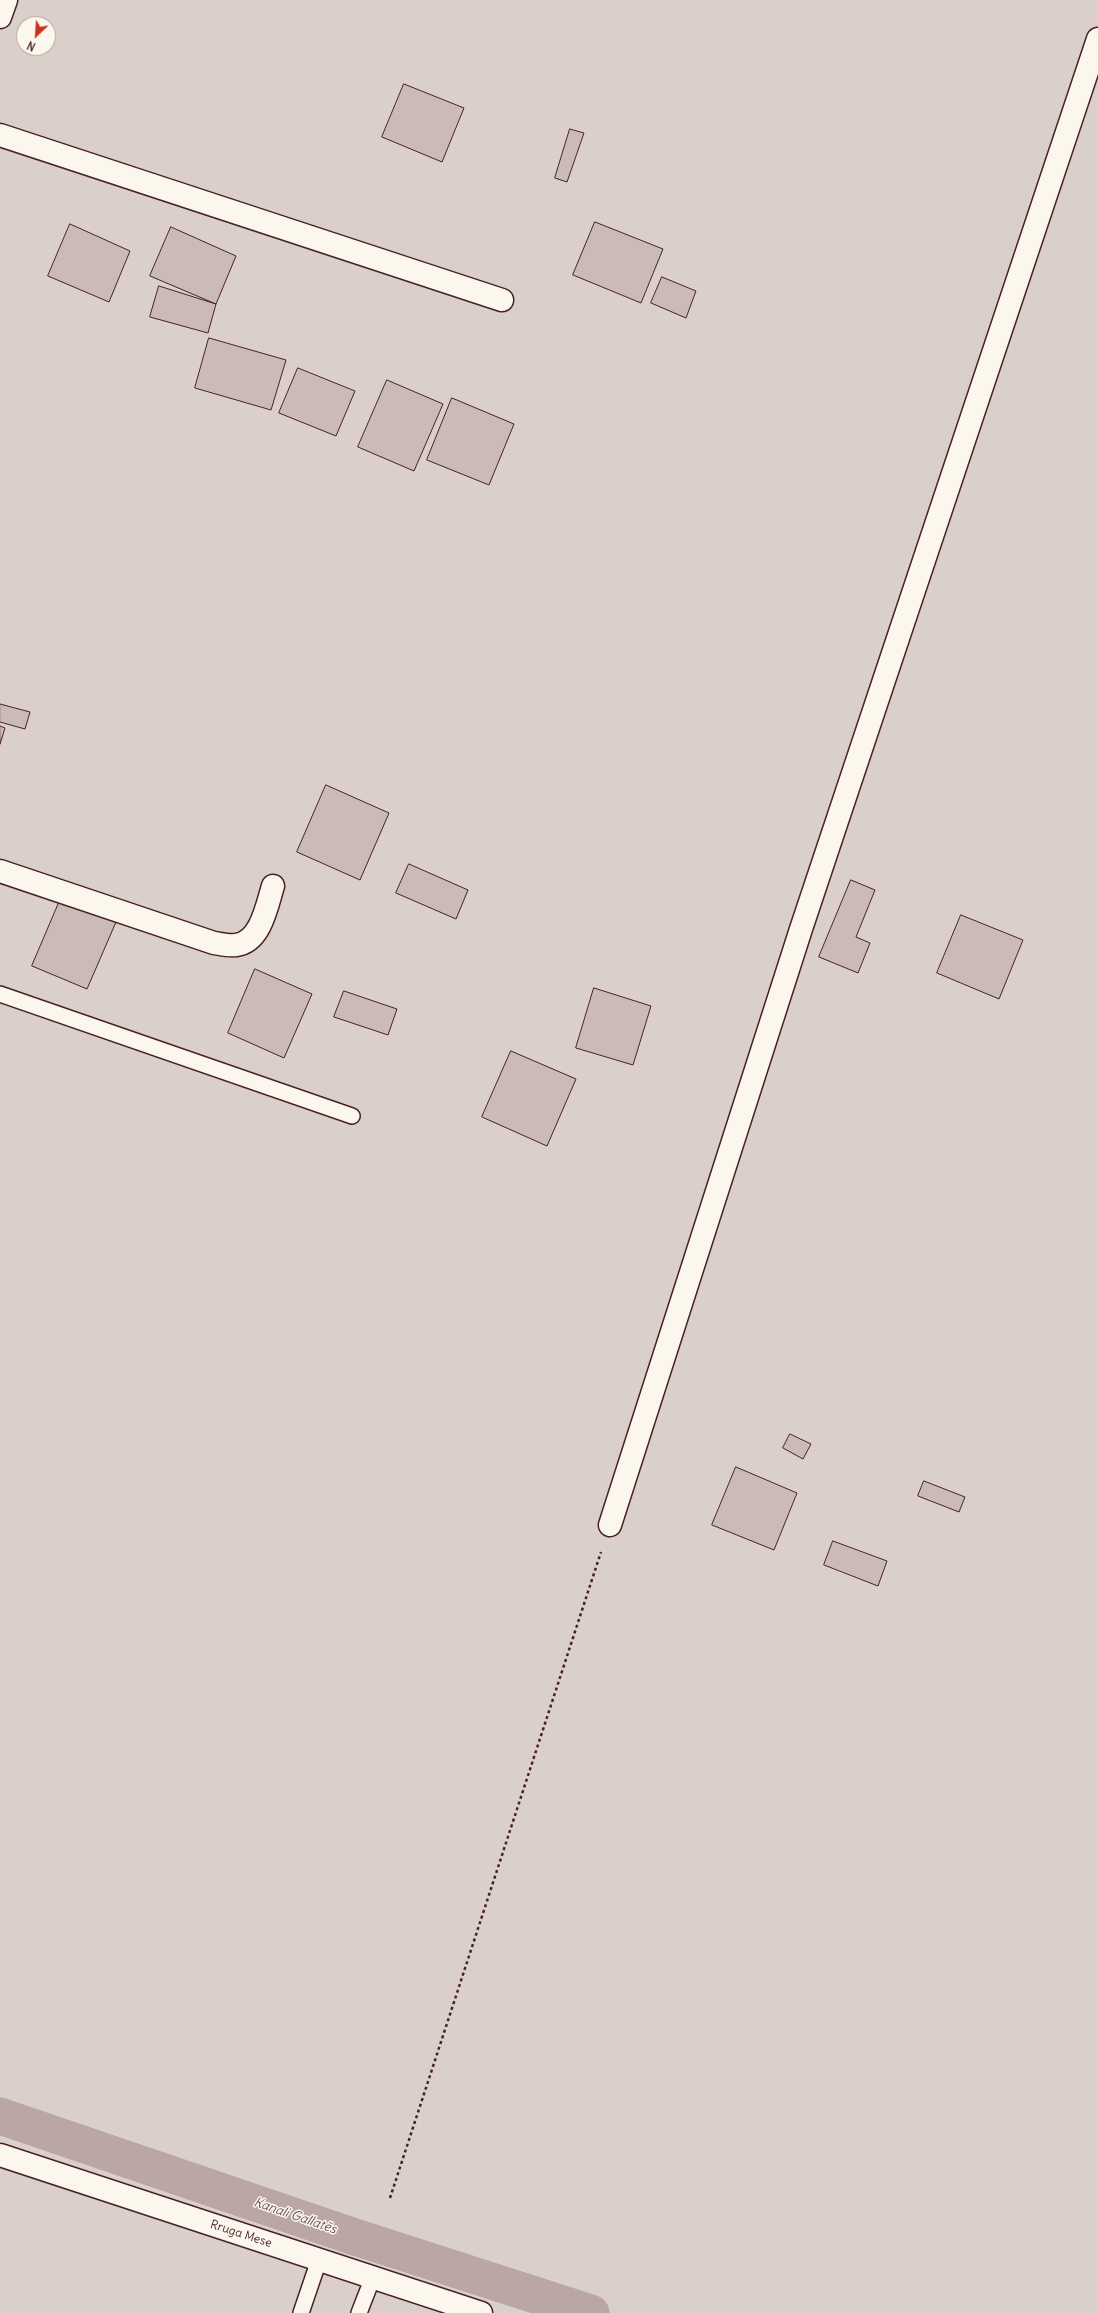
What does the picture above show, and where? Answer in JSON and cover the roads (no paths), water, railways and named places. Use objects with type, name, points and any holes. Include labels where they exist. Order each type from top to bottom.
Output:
[{"type":"street","points":[[0,17],[6,0]]},
{"type":"street","points":[[610,1525],[801,929],[1098,39]]},
{"type":"street","points":[[0,135],[502,300]]},
{"type":"street","points":[[0,871],[214,943],[237,945],[252,937],[261,922],[273,886]]},
{"type":"street","name":"Rruga Mese","points":[[0,2155],[481,2313]]},
{"type":"lane","points":[[0,994],[352,1116]]},
{"type":"lane","points":[[301,2313],[319,2260]]},
{"type":"lane","points":[[359,2313],[373,2277]]},
{"type":"waterway","name":"Kanali Gallatës","points":[[0,2116],[352,2236],[591,2313]]}]
